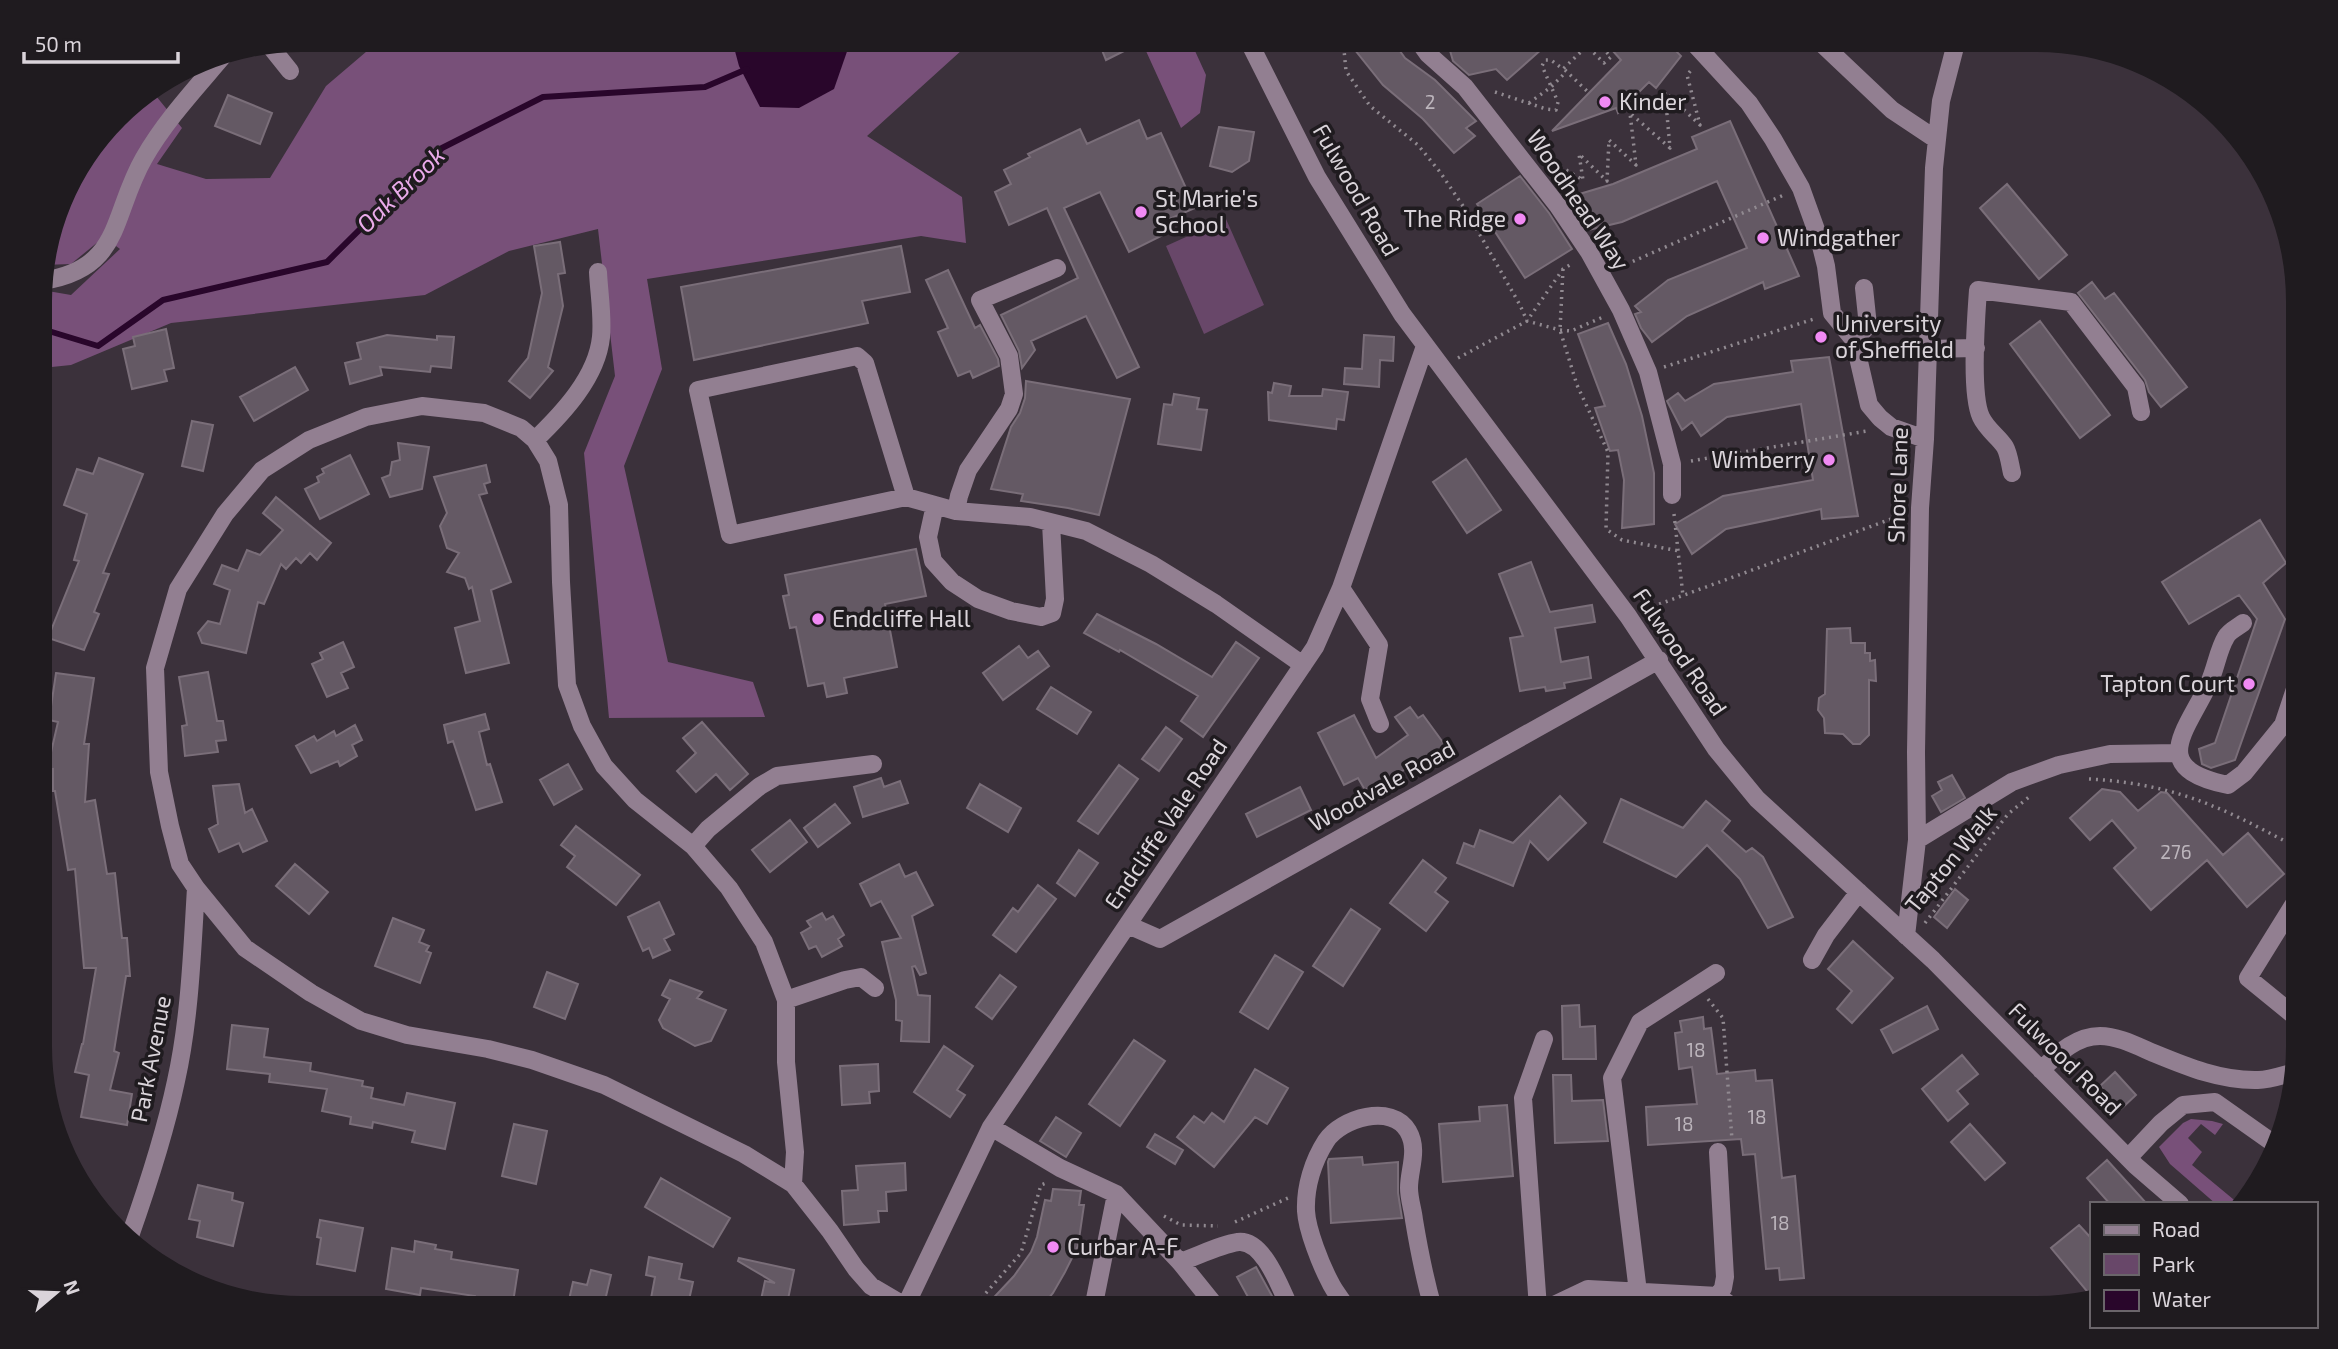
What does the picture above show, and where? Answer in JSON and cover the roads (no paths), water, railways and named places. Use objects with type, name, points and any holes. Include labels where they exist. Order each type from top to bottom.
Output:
[{"type":"street","name":"Fulwood Road","points":[[1254,52],[1318,177],[1376,274],[1440,367],[1628,616],[1716,749],[1757,799],[1906,936],[2128,1158],[2178,1202]]},
{"type":"street","name":"Woodhead Way","points":[[1427,52],[1465,87],[1559,206],[1602,275],[1621,310],[1648,372],[1672,464],[1672,495]]},
{"type":"street","points":[[1702,52],[1749,103],[1801,188],[1820,241],[1832,313],[1854,340],[1869,405],[1891,427],[1925,439]]},
{"type":"street","points":[[1831,52],[1892,110],[1937,140]]},
{"type":"street","name":"Shore Lane","points":[[1906,936],[1917,840],[1920,508],[1937,140],[1941,101],[1953,52]]},
{"type":"street","points":[[277,54],[289,71]]},
{"type":"street","points":[[54,280],[66,278],[84,269],[100,254],[111,238],[144,157],[173,116],[212,69]]},
{"type":"street","points":[[956,511],[968,470],[1009,409],[1014,394],[1010,356],[980,300],[1057,268]]},
{"type":"street","points":[[535,440],[587,379],[597,357],[601,335],[598,272]]},
{"type":"street","points":[[1854,340],[1868,326],[1864,288]]},
{"type":"street","points":[[2012,473],[2005,446],[1993,436],[1980,416],[1976,387],[1978,290],[2071,302],[2136,387],[2141,412]]},
{"type":"street","name":"Endcliffe Vale Road","points":[[910,1296],[991,1128],[1315,647],[1341,588],[1425,346]]},
{"type":"street","points":[[1927,349],[1976,348]]},
{"type":"street","points":[[906,497],[865,363],[857,356],[698,390],[730,535],[906,497],[956,511],[1030,517],[1086,531],[1151,564],[1216,604],[1303,665]]},
{"type":"street","points":[[793,1184],[795,1152],[786,1062],[786,1000],[764,942],[729,888],[692,846],[635,800],[604,766],[582,726],[567,685],[559,505],[548,461],[535,440],[521,428],[484,413],[422,405],[366,417],[309,440],[262,470],[225,514],[178,589],[155,668],[159,772],[180,864],[196,888],[245,948],[311,993],[361,1021],[407,1035],[521,1057],[604,1085],[744,1154],[793,1184],[863,1278],[887,1296]]},
{"type":"street","points":[[935,505],[928,537],[933,561],[952,582],[978,599],[1011,611],[1041,617],[1052,613],[1055,599],[1051,523]]},
{"type":"street","points":[[1341,588],[1380,645],[1370,699],[1380,724]]},
{"type":"street","points":[[2243,623],[2227,636],[2210,682],[2186,725],[2179,753],[2185,767],[2203,780],[2228,785],[2244,773],[2283,725],[2286,717]]},
{"type":"street","name":"Woodvale Road","points":[[1128,925],[1160,939],[1659,660]]},
{"type":"street","points":[[1917,840],[2012,782],[2059,765],[2110,754],[2179,753]]},
{"type":"street","points":[[692,846],[739,803],[777,776],[873,764]]},
{"type":"street","name":"Park Avenue","points":[[132,1230],[152,1174],[176,1079],[190,986],[196,888]]},
{"type":"street","points":[[1812,960],[1826,934],[1859,892]]},
{"type":"street","points":[[2286,917],[2248,978],[2286,1009]]},
{"type":"street","points":[[1638,1292],[1612,1078],[1640,1022],[1716,973]]},
{"type":"street","points":[[786,1000],[861,977],[875,988]]},
{"type":"street","points":[[2041,1070],[2065,1048],[2100,1036],[2122,1040],[2190,1068],[2226,1077],[2260,1080],[2284,1075]]},
{"type":"street","points":[[1537,1296],[1523,1098],[1544,1038]]},
{"type":"street","points":[[2128,1158],[2161,1123],[2183,1105],[2215,1102],[2268,1140]]},
{"type":"street","points":[[1339,1296],[1330,1282],[1306,1214],[1307,1191],[1311,1174],[1328,1138],[1353,1120],[1376,1115],[1397,1119],[1409,1132],[1414,1152],[1409,1188],[1430,1296]]},
{"type":"street","points":[[991,1128],[1116,1194],[1180,1262],[1207,1296]]},
{"type":"street","points":[[1573,1296],[1588,1289],[1718,1296],[1725,1277],[1718,1152]]},
{"type":"street","points":[[1096,1296],[1116,1194]]},
{"type":"street","points":[[1180,1262],[1241,1242],[1264,1255],[1284,1296]]},
{"type":"water","points":[[735,52],[847,52],[834,89],[799,108],[760,107],[739,66]]},
{"type":"waterway","name":"Oak Brook","points":[[52,332],[98,346],[163,300],[327,262],[442,148],[543,97],[705,87],[747,69]]},
{"type":"place","name":"Kinder","points":[[1605,102]]},
{"type":"place","name":"St Marie's School","points":[[1141,212]]},
{"type":"place","name":"The Ridge","points":[[1520,219]]},
{"type":"place","name":"Windgather","points":[[1763,238]]},
{"type":"place","name":"University of Sheffield","points":[[1821,337]]},
{"type":"place","name":"Wimberry","points":[[1829,460]]},
{"type":"place","name":"Endcliffe Hall","points":[[818,619]]},
{"type":"place","name":"Tapton Court","points":[[2249,684]]},
{"type":"place","name":"Curbar A-F","points":[[1053,1247]]}]
